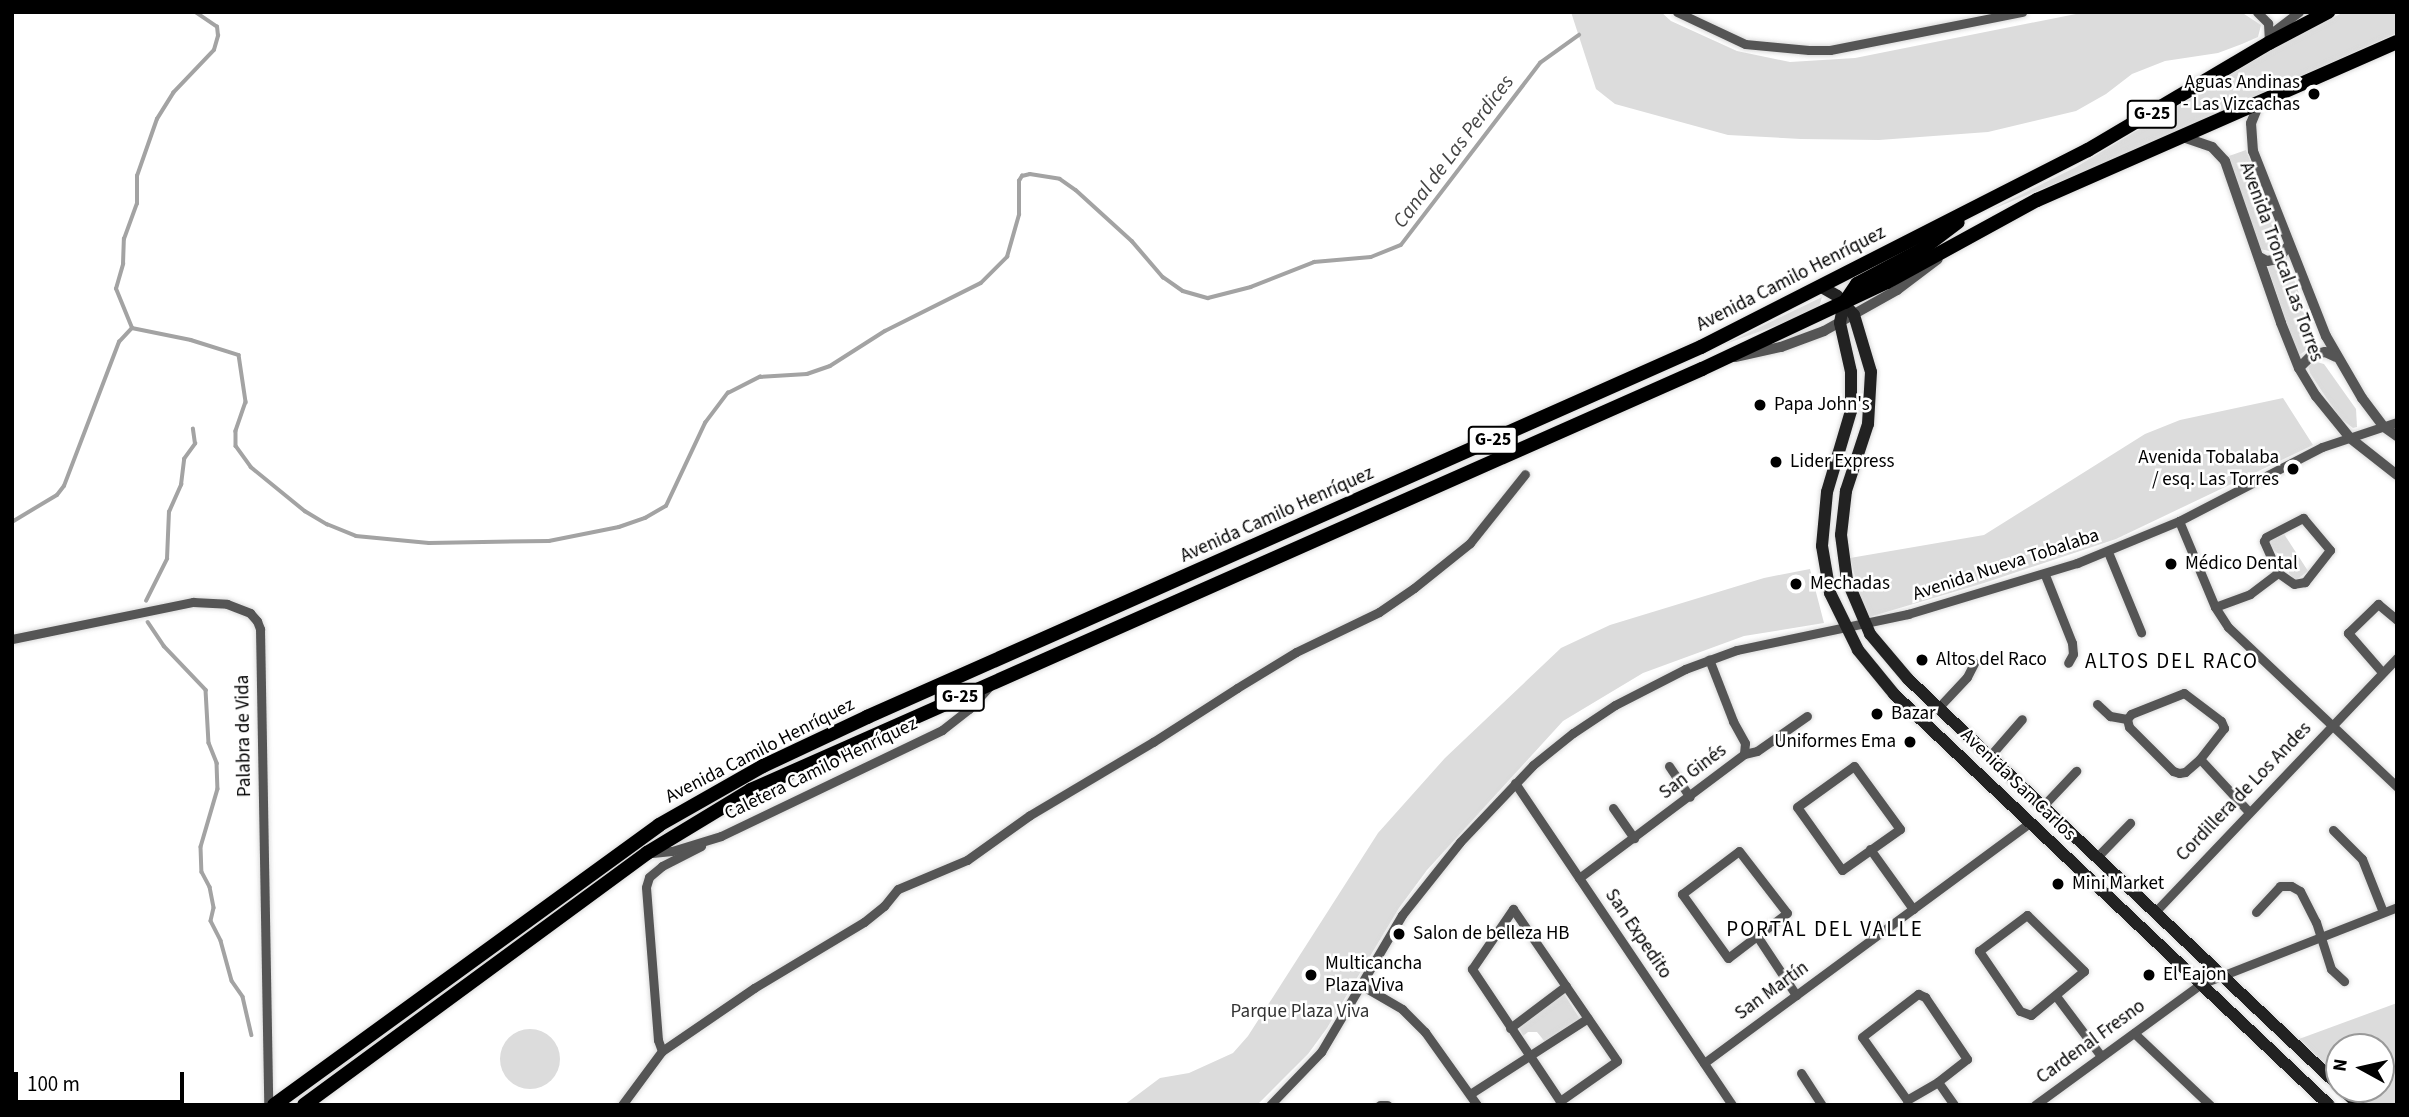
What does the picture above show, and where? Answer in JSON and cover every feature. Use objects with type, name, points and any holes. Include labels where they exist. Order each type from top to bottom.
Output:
[{"type":"main road","name":"Avenida Camilo Henríquez","points":[[274,1105],[659,824],[763,766],[867,717],[1701,347],[2126,129],[2270,38],[2328,12]]},
{"type":"main road","name":"Avenida Camilo Henríquez","points":[[304,1105],[646,853],[707,814],[781,775],[1720,360],[1844,302],[2015,211],[2397,42]]},
{"type":"main road","points":[[1844,302],[1857,284],[1922,250],[1971,209]]},
{"type":"main road","name":"Avenida San Carlos","points":[[1820,286],[1844,302],[1854,315],[1871,372],[1870,417],[1846,491],[1841,536],[1847,580],[1864,624],[1890,661],[1938,708],[2325,1073]]},
{"type":"main road","name":"Avenida San Carlos","points":[[1844,302],[1840,323],[1851,372],[1849,424],[1827,492],[1822,527],[1827,580],[1845,628],[1858,650],[1894,694],[2329,1105]]},
{"type":"main road","points":[[1851,372],[1862,369],[1871,372]]},
{"type":"street","points":[[1677,12],[1745,44],[1809,50],[1830,50],[1982,16],[2022,12]]},
{"type":"street","points":[[2257,12],[2268,23],[2270,38]]},
{"type":"street","points":[[2270,38],[2299,12]]},
{"type":"street","name":"Avenida Troncal Las Torres","points":[[2260,101],[2253,116],[2251,141],[2289,245],[2336,357],[2384,428],[2397,436]]},
{"type":"street","name":"Avenida Troncal Las Torres","points":[[2180,136],[2206,144],[2221,155],[2299,368],[2326,410],[2350,438],[2397,475]]},
{"type":"street","name":"Avenida Camilo Henríquez","points":[[1720,360],[1781,347],[1840,323],[1915,278],[1954,245]]},
{"type":"street","points":[[2259,257],[2267,261],[2278,259],[2289,245]]},
{"type":"street","points":[[2299,368],[2314,354],[2325,352],[2336,357]]},
{"type":"street","name":"Avenida Nueva Tobalaba","points":[[1270,1105],[1321,1052],[1387,939],[1418,893],[1460,842],[1515,783],[1553,749],[1605,711],[1661,680],[1709,659],[1765,643],[1864,624],[1952,603],[2045,575],[2108,552],[2179,521],[2311,452],[2397,422]]},
{"type":"street","points":[[622,1105],[662,1051],[754,988],[864,922],[884,906],[898,889],[967,860],[1030,815],[1153,742],[1284,659],[1391,604],[1470,543],[1525,474]]},
{"type":"street","points":[[2303,518],[2330,545],[2328,555],[2299,584],[2294,584],[2278,573],[2264,541],[2266,537],[2303,518]]},
{"type":"street","points":[[2179,521],[2215,607],[2233,633],[2397,787]]},
{"type":"street","points":[[2108,552],[2141,632]]},
{"type":"street","points":[[2215,607],[2250,594],[2278,573]]},
{"type":"street","points":[[2045,575],[2072,643],[2073,654],[2068,663]]},
{"type":"street","name":"Palabra de Vida","points":[[12,639],[193,602],[228,604],[250,613],[257,621],[260,629],[268,1105]]},
{"type":"street","points":[[2382,672],[2348,633],[2378,604],[2397,620]]},
{"type":"street","name":"Cordillera de Los Andes","points":[[2154,913],[2397,658]]},
{"type":"street","name":"San Ginés","points":[[1579,878],[1744,754],[1745,743],[1732,721],[1709,659]]},
{"type":"street","points":[[1938,708],[1967,677],[1974,663]]},
{"type":"street","name":"Caletera Camilo Henríquez","points":[[646,853],[672,851],[721,836],[942,730],[969,709],[993,683]]},
{"type":"street","points":[[2184,693],[2221,721],[2224,728],[2200,759],[2185,772],[2173,771],[2129,727],[2127,719],[2131,714],[2184,693]]},
{"type":"street","points":[[2097,704],[2110,716],[2127,719]]},
{"type":"street","points":[[1744,754],[1757,751],[1807,716]]},
{"type":"street","points":[[1989,757],[2022,719]]},
{"type":"street","points":[[2200,759],[2249,812]]},
{"type":"street","points":[[1669,765],[1690,796]]},
{"type":"street","points":[[1854,766],[1900,829],[1870,849],[1842,870],[1797,807],[1854,766]]},
{"type":"street","points":[[2042,807],[2076,771]]},
{"type":"street","name":"San Expedito","points":[[1515,783],[1732,1105]]},
{"type":"street","points":[[1613,808],[1634,838]]},
{"type":"street","name":"San Martín","points":[[1704,1063],[2030,823]]},
{"type":"street","points":[[2096,858],[2130,823]]},
{"type":"street","points":[[2333,830],[2365,862],[2383,912]]},
{"type":"street","points":[[662,1051],[658,1040],[646,897],[649,877],[662,866],[721,836]]},
{"type":"street","points":[[1870,849],[1913,909]]},
{"type":"street","points":[[1739,851],[1787,913],[1757,936],[1728,958],[1682,894],[1739,851]]},
{"type":"street","points":[[2256,912],[2280,886],[2291,886],[2300,891],[2333,973],[2344,981]]},
{"type":"street","name":"Cardenal Fresno","points":[[2035,1105],[2201,984],[2397,907]]},
{"type":"street","points":[[1513,909],[1566,986],[1618,1061],[1560,1101],[1472,969],[1513,909]]},
{"type":"street","points":[[2023,916],[2032,917],[2084,971],[2056,996],[2031,1016],[2026,1015],[1981,955],[1982,946],[2023,916]]},
{"type":"street","points":[[1757,936],[1796,995]]},
{"type":"street","points":[[1361,985],[1402,1009],[1425,1031],[1477,1105]]},
{"type":"street","points":[[1510,1028],[1566,986]]},
{"type":"street","points":[[1918,994],[1924,997],[1967,1054],[1965,1063],[1938,1082],[1907,1100],[1862,1038],[1918,994]]},
{"type":"street","points":[[2056,996],[2101,1056]]},
{"type":"street","points":[[1470,1094],[1588,1017]]},
{"type":"street","points":[[2134,1032],[2210,1105]]},
{"type":"street","points":[[1801,1073],[1822,1105]]},
{"type":"street","points":[[1938,1082],[1954,1105]]},
{"type":"street","points":[[1380,1105],[1387,1105]]},
{"type":"green space","points":[[1571,12],[1661,12],[1671,21],[1737,51],[1790,62],[1855,58],[2086,12],[2241,12],[2261,25],[2258,37],[2242,44],[2218,53],[2165,61],[2132,74],[2106,94],[2076,111],[1988,132],[1879,140],[1801,139],[1728,135],[1615,104],[1596,89]]},
{"type":"green space","points":[[2344,12],[2397,12],[2397,33],[2118,158],[1990,210],[2076,167],[2285,42]]},
{"type":"green space","points":[[2246,150],[2280,242],[2273,252],[2260,249],[2229,156]]},
{"type":"green space","points":[[2286,257],[2319,349],[2309,348],[2298,356],[2267,265]]},
{"type":"green space","points":[[1822,297],[1819,307],[1797,318],[1725,344]]},
{"type":"green space","points":[[2313,361],[2324,364],[2356,409],[2357,427],[2353,428],[2341,419],[2323,393],[2310,373],[2308,365]]},
{"type":"green space","points":[[2283,398],[2313,445],[2116,539],[1984,583],[1866,618],[1850,558],[1984,535],[2145,434],[2180,420]]},
{"type":"green space","points":[[2284,534],[2308,571],[2295,581],[2289,573],[2289,564],[2264,541]]},
{"type":"green space","name":"Parque Plaza Viva","points":[[1810,569],[1824,623],[1744,636],[1643,673],[1563,721],[1427,870],[1399,908],[1327,1028],[1308,1054],[1257,1105],[1124,1105],[1160,1078],[1189,1073],[1233,1053],[1248,1036],[1378,833],[1445,758],[1561,648],[1610,625],[1764,578]]},
{"type":"green space","points":[[1564,994],[1580,1019],[1546,1043],[1537,1032],[1528,1032],[1523,1036],[1519,1027]]},
{"type":"green space","points":[[2397,1003],[2397,1105],[2365,1103],[2395,1103],[2395,1033],[2325,1033],[2325,1064],[2299,1039]]},
{"type":"green space","points":[[530,1029],[551,1038],[560,1059],[551,1080],[530,1089],[509,1080],[500,1059],[509,1038]]},
{"type":"waterway","points":[[132,328],[116,289],[123,264],[124,239],[137,204],[137,176],[157,119],[173,93],[214,50],[218,36],[217,27],[195,12]]},
{"type":"waterway","name":"Canal de Las Perdices","points":[[12,522],[57,495],[64,486],[119,342],[132,328],[191,340],[239,355],[246,402],[236,431],[236,446],[251,467],[305,511],[356,536],[429,543],[549,541],[619,527],[645,518],[666,506],[705,423],[728,393],[760,377],[807,374],[830,366],[885,331],[981,283],[1007,257],[1019,215],[1019,181],[1022,176],[1030,174],[1060,179],[1076,190],[1132,241],[1163,277],[1183,291],[1208,298],[1251,287],[1314,262],[1371,257],[1401,245],[1540,63],[1579,35]]},
{"type":"waterway","points":[[146,601],[167,559],[169,512],[181,485],[184,459],[195,444],[193,429]]},
{"type":"waterway","points":[[148,622],[164,646],[206,690],[209,743],[217,763],[218,789],[201,847],[202,872],[210,887],[214,908],[211,921],[221,941],[232,981],[243,997],[252,1035]]},
{"type":"place","name":"Aguas Andinas - Las Vizcachas","points":[[2314,94]]},
{"type":"place","name":"Papa John's","points":[[1760,405]]},
{"type":"place","name":"Lider Express","points":[[1776,462]]},
{"type":"place","name":"Avenida Tobalaba / esq. Las Torres","points":[[2293,469]]},
{"type":"place","name":"Médico Dental","points":[[2171,564]]},
{"type":"place","name":"Mechadas","points":[[1796,584]]},
{"type":"place","name":"Altos del Raco","points":[[1922,660]]},
{"type":"place","name":"Bazar","points":[[1877,714]]},
{"type":"place","name":"Uniformes Ema","points":[[1910,742]]},
{"type":"place","name":"Mini Market","points":[[2058,884]]},
{"type":"place","name":"Salon de belleza HB","points":[[1399,934]]},
{"type":"place","name":"Multicancha Plaza Viva","points":[[1311,975]]},
{"type":"place","name":"El Eajon","points":[[2149,975]]},
{"type":"district","name":"ALTOS DEL RACO","points":[[2172,661]]},
{"type":"district","name":"PORTAL DEL VALLE","points":[[1825,929]]}]
